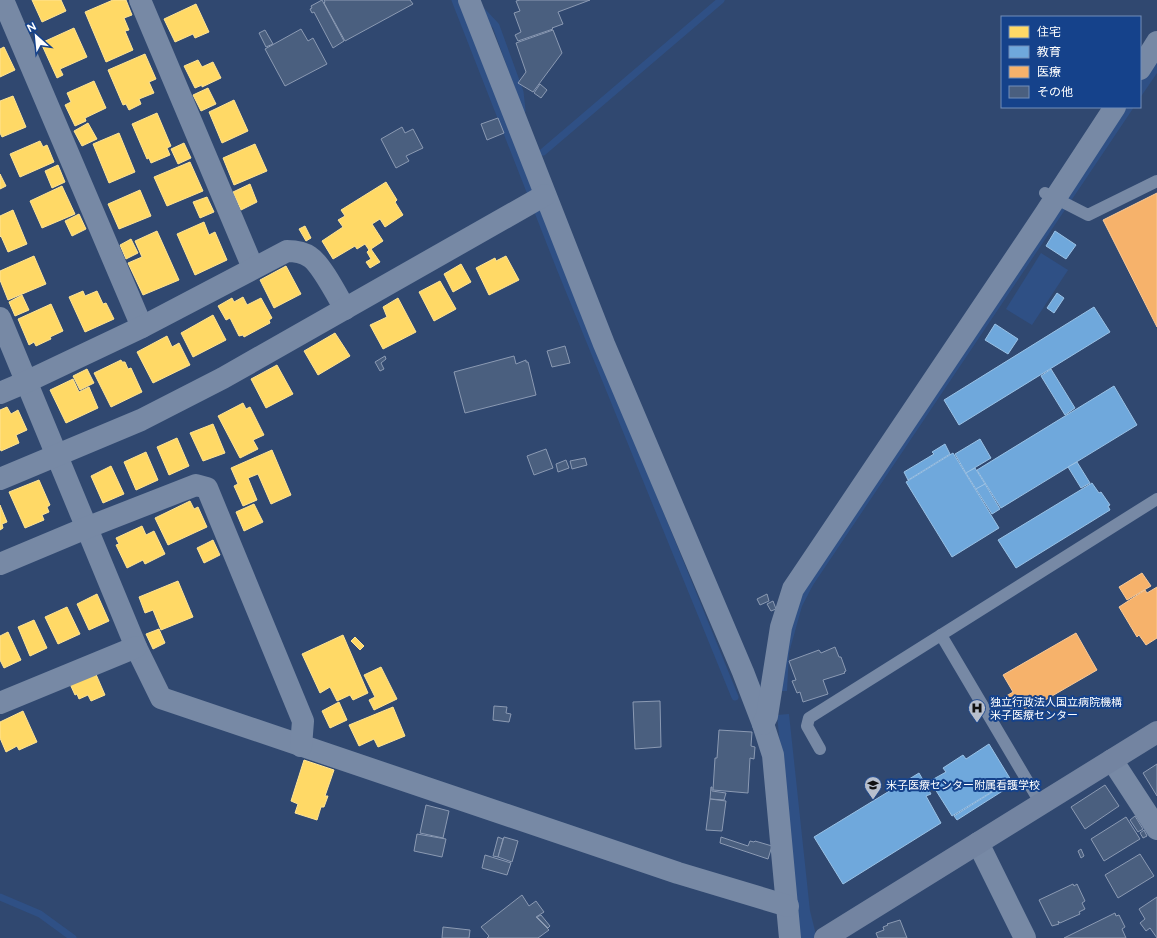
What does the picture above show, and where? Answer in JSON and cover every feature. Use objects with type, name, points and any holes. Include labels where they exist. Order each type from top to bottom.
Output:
[{"type":"street","points":[[3,0],[142,328]]},
{"type":"street","points":[[140,0],[252,268]]},
{"type":"street","points":[[469,0],[604,344],[743,672],[763,724],[772,755],[790,938]]},
{"type":"street","points":[[1141,67],[1157,42]]},
{"type":"street","points":[[763,724],[767,716],[781,627],[793,590],[1057,200],[1114,108]]},
{"type":"street","points":[[0,479],[141,420],[223,378],[545,195]]},
{"type":"street","points":[[0,393],[142,328],[286,251],[299,251],[317,263],[346,309]]},
{"type":"street","points":[[0,318],[136,647],[160,698],[678,872],[788,906]]},
{"type":"street","points":[[0,564],[196,484],[207,488],[303,721],[301,746]]},
{"type":"street","points":[[0,703],[136,647]]},
{"type":"street","points":[[825,938],[1157,732]]},
{"type":"street","points":[[1112,760],[1157,829]]},
{"type":"street","points":[[978,843],[1025,938]]},
{"type":"lane","points":[[1057,200],[1088,215],[1157,181]]},
{"type":"lane","points":[[820,749],[808,726],[809,718],[1157,499]]},
{"type":"lane","points":[[941,635],[1042,804]]},
{"type":"water","points":[[1157,49],[1157,73],[1141,97],[1141,73]]},
{"type":"water","points":[[1118,108],[1133,108],[813,585],[802,606],[789,653],[787,691],[777,691],[799,587]]},
{"type":"water","points":[[1041,253],[1068,270],[1032,325],[1006,309]]},
{"type":"water","points":[[789,714],[810,911],[816,938],[801,938],[799,930],[777,715]]},
{"type":"building: 住宅","points":[[32,0],[61,0],[66,11],[42,22]]},
{"type":"building: 住宅","points":[[113,0],[126,0],[132,15],[124,18],[129,30],[125,31],[133,50],[106,62],[85,12]]},
{"type":"building: 住宅","points":[[196,4],[209,32],[195,38],[193,34],[175,42],[164,19]]},
{"type":"building: 住宅","points":[[74,28],[87,57],[60,69],[63,75],[57,78],[41,43]]},
{"type":"building: 住宅","points":[[4,47],[15,70],[0,77],[0,49]]},
{"type":"building: 住宅","points":[[145,54],[156,79],[149,82],[154,93],[139,99],[141,104],[129,110],[126,104],[123,105],[108,70]]},
{"type":"building: 住宅","points":[[198,60],[202,67],[213,62],[221,78],[202,87],[202,85],[195,88],[184,66]]},
{"type":"building: 住宅","points":[[94,81],[106,108],[85,118],[86,121],[75,126],[65,105],[71,102],[67,93]]},
{"type":"building: 住宅","points":[[208,88],[216,104],[201,111],[193,95]]},
{"type":"building: 住宅","points":[[13,96],[26,127],[2,137],[0,133],[0,101]]},
{"type":"building: 住宅","points":[[234,100],[248,131],[222,143],[209,112]]},
{"type":"building: 住宅","points":[[157,113],[171,146],[167,148],[170,155],[151,163],[149,158],[147,159],[132,124]]},
{"type":"building: 住宅","points":[[88,123],[97,139],[82,146],[74,131]]},
{"type":"building: 住宅","points":[[119,133],[135,172],[109,183],[93,144]]},
{"type":"building: 住宅","points":[[40,141],[43,147],[47,145],[54,162],[20,177],[10,154]]},
{"type":"building: 住宅","points":[[184,143],[191,158],[178,164],[171,149]]},
{"type":"building: 住宅","points":[[255,144],[267,171],[234,185],[223,158]]},
{"type":"building: 住宅","points":[[190,162],[203,191],[167,206],[154,177]]},
{"type":"building: 住宅","points":[[58,165],[65,182],[52,188],[45,171]]},
{"type":"building: 住宅","points":[[0,174],[6,186],[0,189]]},
{"type":"building: 住宅","points":[[386,182],[397,200],[395,202],[403,215],[385,227],[380,219],[372,224],[383,241],[371,249],[380,262],[370,268],[366,262],[371,259],[367,252],[369,250],[365,244],[357,249],[355,246],[333,259],[322,241],[343,227],[338,220],[345,216],[341,210]]},
{"type":"building: 住宅","points":[[250,184],[257,202],[241,210],[233,192]]},
{"type":"building: 住宅","points":[[62,186],[75,214],[42,228],[30,201]]},
{"type":"building: 住宅","points":[[140,190],[151,216],[119,229],[108,204]]},
{"type":"building: 住宅","points":[[207,197],[214,212],[200,218],[193,202]]},
{"type":"building: 住宅","points":[[13,210],[27,244],[8,252],[1,236],[0,237],[0,216]]},
{"type":"building: 住宅","points":[[79,214],[86,229],[72,236],[65,221]]},
{"type":"building: 住宅","points":[[204,222],[209,235],[215,232],[227,260],[195,275],[177,234]]},
{"type":"building: 住宅","points":[[305,226],[311,238],[306,241],[299,229]]},
{"type":"building: 住宅","points":[[157,231],[179,280],[143,295],[128,263],[142,257],[135,241]]},
{"type":"building: 住宅","points":[[131,239],[138,253],[126,259],[120,245]]},
{"type":"building: 住宅","points":[[34,256],[46,284],[8,300],[0,280],[0,271]]},
{"type":"building: 住宅","points":[[506,256],[519,280],[489,295],[476,268],[495,258],[496,261]]},
{"type":"building: 住宅","points":[[461,264],[471,282],[453,292],[444,274]]},
{"type":"building: 住宅","points":[[286,266],[301,294],[274,308],[260,280]]},
{"type":"building: 住宅","points":[[440,281],[456,309],[434,321],[419,292]]},
{"type":"building: 住宅","points":[[83,291],[85,296],[97,291],[103,304],[106,303],[114,319],[85,332],[69,297]]},
{"type":"building: 住宅","points":[[22,295],[29,310],[15,316],[9,302]]},
{"type":"building: 住宅","points":[[243,297],[247,305],[261,298],[272,318],[269,320],[270,323],[244,337],[243,335],[239,336],[230,318],[226,320],[218,306],[232,298],[234,302]]},
{"type":"building: 住宅","points":[[398,298],[416,332],[383,349],[370,325],[387,317],[383,307]]},
{"type":"building: 住宅","points":[[51,304],[63,331],[36,346],[34,342],[29,345],[18,319]]},
{"type":"building: 住宅","points":[[213,315],[226,340],[193,357],[181,333]]},
{"type":"building: 住宅","points":[[335,333],[350,356],[318,375],[304,351]]},
{"type":"building: 住宅","points":[[167,336],[172,347],[179,343],[190,365],[153,383],[137,352]]},
{"type":"building: 住宅","points":[[121,360],[122,362],[125,362],[128,369],[131,368],[142,392],[111,407],[94,373]]},
{"type":"building: 住宅","points":[[277,365],[293,394],[266,408],[251,379]]},
{"type":"building: 住宅","points":[[87,369],[94,383],[80,390],[73,376]]},
{"type":"building: 住宅","points":[[73,379],[79,392],[89,387],[98,408],[66,423],[50,390]]},
{"type":"building: 住宅","points":[[243,403],[246,409],[250,407],[264,435],[253,440],[258,449],[240,458],[218,416]]},
{"type":"building: 住宅","points":[[7,407],[11,414],[18,410],[27,430],[16,435],[19,443],[1,451],[0,410]]},
{"type":"building: 住宅","points":[[213,424],[225,453],[203,461],[190,433]]},
{"type":"building: 住宅","points":[[177,438],[189,466],[169,475],[157,447]]},
{"type":"building: 住宅","points":[[272,450],[291,495],[271,504],[258,474],[248,478],[257,500],[243,506],[234,486],[238,484],[231,468]]},
{"type":"building: 住宅","points":[[146,452],[158,480],[136,490],[124,462]]},
{"type":"building: 住宅","points":[[111,466],[124,494],[103,503],[91,476]]},
{"type":"building: 住宅","points":[[39,480],[50,505],[47,507],[49,512],[42,515],[44,520],[25,528],[9,492]]},
{"type":"building: 住宅","points":[[190,501],[194,509],[198,507],[207,527],[168,545],[155,518]]},
{"type":"building: 住宅","points":[[254,504],[263,522],[244,531],[236,512]]},
{"type":"building: 住宅","points":[[0,505],[7,522],[2,524],[3,528],[0,530]]},
{"type":"building: 住宅","points":[[142,526],[146,535],[154,531],[165,554],[145,564],[143,560],[127,568],[116,545],[119,544],[116,538]]},
{"type":"building: 住宅","points":[[213,540],[220,555],[204,563],[197,548]]},
{"type":"building: 住宅","points":[[178,581],[193,617],[161,630],[153,610],[145,613],[139,597]]},
{"type":"building: 住宅","points":[[97,594],[109,621],[89,630],[77,604]]},
{"type":"building: 住宅","points":[[67,607],[80,634],[58,644],[45,617]]},
{"type":"building: 住宅","points":[[34,620],[47,648],[30,656],[18,627]]},
{"type":"building: 住宅","points":[[159,629],[165,643],[153,649],[146,634]]},
{"type":"building: 住宅","points":[[8,632],[21,660],[4,668],[0,660],[0,636]]},
{"type":"building: 住宅","points":[[343,635],[368,693],[353,700],[350,695],[337,701],[330,687],[320,693],[302,654]]},
{"type":"building: 住宅","points":[[355,637],[364,646],[360,650],[351,641]]},
{"type":"building: 住宅","points":[[381,667],[397,699],[374,710],[369,700],[375,697],[364,675]]},
{"type":"building: 住宅","points":[[95,672],[105,695],[91,701],[88,695],[79,699],[77,694],[75,695],[70,684]]},
{"type":"building: 住宅","points":[[339,702],[347,720],[330,728],[322,711]]},
{"type":"building: 住宅","points":[[393,707],[405,736],[378,747],[374,739],[359,746],[349,725]]},
{"type":"building: 住宅","points":[[23,711],[37,742],[19,750],[17,746],[6,752],[0,738],[0,722]]},
{"type":"building: 住宅","points":[[304,760],[334,770],[325,796],[328,796],[324,807],[321,807],[317,820],[295,813],[298,804],[291,801]]},
{"type":"building: 教育","points":[[1055,231],[1076,245],[1066,259],[1046,246]]},
{"type":"building: 教育","points":[[1057,293],[1064,298],[1054,313],[1047,308]]},
{"type":"building: 教育","points":[[1094,307],[1110,332],[959,425],[944,400]]},
{"type":"building: 教育","points":[[995,324],[1018,339],[1008,354],[985,340]]},
{"type":"building: 教育","points":[[1051,369],[1075,408],[1065,415],[1041,376]]},
{"type":"building: 教育","points":[[1114,386],[1137,425],[1001,508],[977,470]]},
{"type":"building: 教育","points":[[980,439],[991,458],[966,473],[955,454]]},
{"type":"building: 教育","points":[[945,444],[950,454],[908,480],[904,472],[934,454],[932,452]]},
{"type":"building: 教育","points":[[953,453],[999,528],[952,557],[906,482]]},
{"type":"building: 教育","points":[[1077,462],[1090,483],[1081,488],[1068,467]]},
{"type":"building: 教育","points":[[975,468],[985,484],[976,489],[966,473]]},
{"type":"building: 教育","points":[[1092,483],[1099,493],[1101,492],[1110,505],[1108,506],[1110,510],[1016,568],[998,540]]},
{"type":"building: 教育","points":[[985,484],[1000,509],[992,514],[976,489]]},
{"type":"building: 教育","points":[[989,744],[1011,780],[952,816],[930,781],[946,772],[943,768],[963,755],[966,759]]},
{"type":"building: 教育","points":[[919,773],[931,794],[926,796],[941,823],[843,884],[814,837]]},
{"type":"building: 教育","points":[[1010,781],[1012,785],[957,820],[954,816]]},
{"type":"building: 医療","points":[[1157,193],[1157,327],[1103,220]]},
{"type":"building: 医療","points":[[1142,573],[1151,586],[1127,600],[1119,587]]},
{"type":"building: 医療","points":[[1157,587],[1157,638],[1146,645],[1139,635],[1137,637],[1119,607],[1145,590],[1147,593]]},
{"type":"building: 医療","points":[[1076,633],[1097,670],[1026,711],[1023,706],[1012,713],[1003,698],[1013,692],[1003,675]]},
{"type":"building: その他","points":[[322,0],[344,41],[333,48],[314,12],[312,13],[310,9],[312,8],[311,6]]},
{"type":"building: その他","points":[[324,0],[410,0],[413,4],[345,41],[324,3]]},
{"type":"building: その他","points":[[590,0],[558,12],[563,24],[518,41],[515,35],[521,32],[514,13],[520,11],[516,1]]},
{"type":"building: その他","points":[[301,29],[308,41],[313,38],[327,64],[285,86],[265,49]]},
{"type":"building: その他","points":[[265,30],[273,44],[266,47],[259,33]]},
{"type":"building: その他","points":[[553,30],[562,53],[533,92],[518,83],[526,72],[516,43]]},
{"type":"building: その他","points":[[540,84],[547,90],[541,98],[534,93]]},
{"type":"building: その他","points":[[498,118],[504,133],[487,140],[481,124]]},
{"type":"building: その他","points":[[402,127],[405,133],[413,129],[423,148],[406,156],[409,161],[396,168],[381,139]]},
{"type":"building: その他","points":[[565,346],[570,363],[552,367],[547,351]]},
{"type":"building: その他","points":[[385,356],[386,359],[381,363],[384,369],[380,371],[375,362]]},
{"type":"building: その他","points":[[514,356],[516,364],[526,360],[526,362],[528,362],[536,395],[465,413],[454,372]]},
{"type":"building: その他","points":[[546,449],[553,468],[534,475],[527,456]]},
{"type":"building: その他","points":[[585,458],[587,465],[572,469],[570,461]]},
{"type":"building: その他","points":[[566,460],[569,468],[558,472],[556,464]]},
{"type":"building: その他","points":[[767,594],[769,601],[760,605],[757,599]]},
{"type":"building: その他","points":[[773,601],[776,609],[771,611],[767,604]]},
{"type":"building: その他","points":[[835,647],[839,657],[841,657],[846,671],[844,672],[845,673],[823,680],[828,694],[803,702],[800,692],[797,693],[792,681],[796,680],[789,661],[819,650],[821,653]]},
{"type":"building: その他","points":[[660,701],[661,747],[635,749],[633,702]]},
{"type":"building: その他","points":[[494,706],[507,707],[506,713],[511,714],[509,722],[493,720]]},
{"type":"building: その他","points":[[719,730],[752,732],[751,746],[755,747],[754,759],[750,758],[748,793],[713,790]]},
{"type":"building: その他","points":[[1157,764],[1157,796],[1143,773]]},
{"type":"building: その他","points":[[1105,785],[1119,806],[1085,829],[1071,807]]},
{"type":"building: その他","points":[[711,787],[712,791],[726,793],[724,800],[710,799]]},
{"type":"building: その他","points":[[710,799],[726,801],[722,831],[706,830]]},
{"type":"building: その他","points":[[426,805],[449,811],[443,838],[420,833]]},
{"type":"building: その他","points":[[1135,816],[1143,829],[1138,832],[1130,820]]},
{"type":"building: その他","points":[[1126,817],[1140,839],[1104,861],[1091,839]]},
{"type":"building: その他","points":[[1144,830],[1147,836],[1143,838],[1140,833]]},
{"type":"building: その他","points":[[417,834],[446,839],[442,857],[414,851]]},
{"type":"building: その他","points":[[498,837],[503,839],[498,857],[493,856]]},
{"type":"building: その他","points":[[504,837],[518,841],[512,862],[498,857]]},
{"type":"building: その他","points":[[721,837],[748,846],[750,841],[755,841],[772,846],[768,859],[720,843]]},
{"type":"building: その他","points":[[1081,849],[1084,856],[1081,858],[1078,851]]},
{"type":"building: その他","points":[[1140,854],[1154,876],[1118,898],[1105,875]]},
{"type":"building: その他","points":[[485,855],[511,863],[507,875],[482,868]]},
{"type":"building: その他","points":[[1073,884],[1074,886],[1077,884],[1085,901],[1082,903],[1085,909],[1079,912],[1080,914],[1060,923],[1058,921],[1059,924],[1052,926],[1039,900]]},
{"type":"building: その他","points":[[522,895],[529,906],[536,901],[544,912],[536,917],[549,930],[538,938],[487,938],[489,936],[481,927]]},
{"type":"building: その他","points":[[1157,897],[1157,938],[1150,928],[1146,931],[1140,923],[1145,919],[1139,909]]},
{"type":"building: その他","points":[[1115,913],[1116,916],[1119,915],[1125,927],[1122,929],[1126,938],[1064,938]]},
{"type":"building: その他","points":[[541,915],[550,926],[548,928],[537,917]]},
{"type":"building: その他","points":[[900,920],[907,938],[878,938],[876,933],[884,930],[883,927],[888,925],[887,924]]},
{"type":"building: その他","points":[[443,927],[470,930],[469,938],[442,938]]},
{"type":"waterway","points":[[455,0],[560,268],[735,697]]},
{"type":"waterway","points":[[543,152],[721,0]]},
{"type":"waterway","points":[[482,11],[496,26],[520,92],[522,110]]},
{"type":"waterway","points":[[0,897],[40,914],[73,938]]},
{"type":"place","name":"独立行政法人国立病院機構 米子医療センター","points":[[977,723]]},
{"type":"place","name":"米子医療センター附属看護学校","points":[[873,800]]}]
